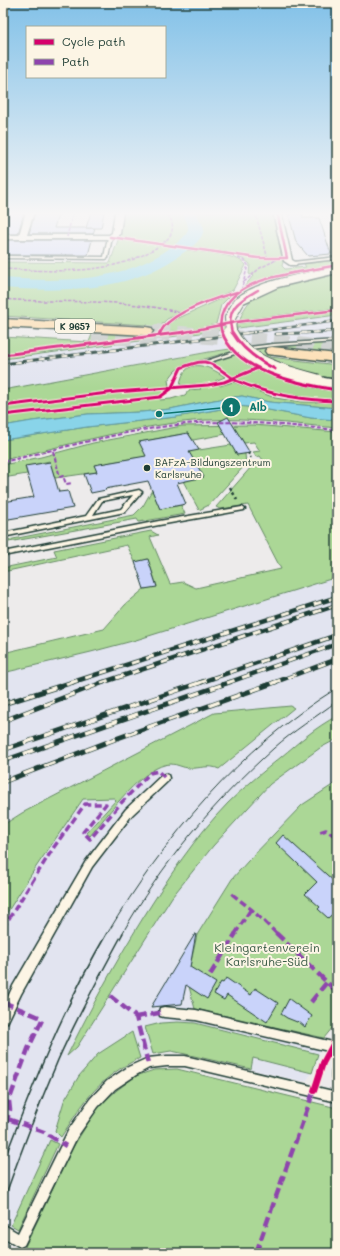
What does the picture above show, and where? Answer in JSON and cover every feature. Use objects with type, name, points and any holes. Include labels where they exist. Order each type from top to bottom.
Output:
[{"type":"highway","name":"K 9657","points":[[3,323],[146,331]]},
{"type":"highway","name":"K 9657","points":[[3,331],[92,336]]},
{"type":"highway","points":[[272,351],[336,349]]},
{"type":"street","points":[[334,271],[273,284],[255,291],[239,302],[231,313],[230,322],[235,339],[245,350],[259,361],[278,370],[318,381],[337,384]]},
{"type":"lane","points":[[205,362],[248,348],[274,345],[336,349]]},
{"type":"lane","points":[[3,535],[88,518],[123,511],[139,492],[100,500],[88,518]]},
{"type":"lane","points":[[3,554],[159,523],[242,509]]},
{"type":"lane","points":[[3,1019],[17,990],[89,864],[129,812],[165,778]]},
{"type":"lane","points":[[164,1012],[196,1015],[337,1048]]},
{"type":"lane","points":[[3,1230],[20,1241],[66,1146],[83,1118],[111,1085],[132,1071],[148,1063],[167,1060],[185,1061],[337,1097]]},
{"type":"path","points":[[248,453],[251,458]]},
{"type":"path","points":[[230,487],[242,509]]},
{"type":"shaded area","points":[[337,315],[337,340],[273,343],[209,352],[3,390],[3,359]]},
{"type":"shaded area","points":[[337,577],[337,716],[305,737],[262,772],[228,804],[195,842],[162,888],[122,952],[94,1001],[67,1055],[77,1047],[172,897],[213,846],[270,784],[320,748],[337,739],[337,782],[232,879],[197,935],[187,979],[195,1009],[324,1038],[312,1073],[306,1081],[301,1081],[171,1051],[153,1054],[126,1064],[100,1083],[78,1111],[61,1137],[20,1223],[16,1225],[6,1246],[3,1245],[4,917],[36,867],[83,799],[114,798],[154,768],[171,764],[189,768],[214,766],[220,769],[294,708],[291,706],[214,713],[22,813],[3,825],[3,673],[136,640]]},
{"type":"green space","points":[[3,271],[243,271],[233,290],[167,319],[153,334],[144,335],[148,325],[3,316]]},
{"type":"green space","points":[[249,271],[301,271],[282,274],[244,287],[253,276],[249,274]]},
{"type":"green space","points":[[337,273],[337,308],[240,320],[247,305],[257,295],[267,289]]},
{"type":"green space","points":[[232,294],[221,305],[216,324],[189,330],[164,332],[163,330],[172,321]]},
{"type":"green space","points":[[337,311],[337,315],[3,359],[3,356],[160,337],[242,323]]},
{"type":"green space","points":[[93,332],[144,335],[3,354],[3,337],[89,342]]},
{"type":"green space","points":[[273,343],[222,354],[183,365],[175,371],[168,380],[169,386],[167,394],[159,396],[160,400],[185,395],[189,390],[201,389],[196,384],[180,385],[182,376],[186,370],[198,366],[211,369],[225,377],[215,381],[220,386],[233,382],[275,398],[301,402],[337,403],[337,408],[269,402],[242,396],[170,409],[142,412],[88,414],[3,426],[3,390],[209,352]]},
{"type":"green space","points":[[333,343],[331,353],[272,347],[270,357],[246,364],[279,379],[313,388],[337,392],[337,399],[303,397],[273,392],[244,382],[214,365],[214,362],[219,359],[258,348],[273,346]]},
{"type":"green space","points":[[270,357],[337,365],[337,379],[302,371]]},
{"type":"green space","points":[[238,406],[258,408],[311,418],[337,420],[337,428],[239,420],[181,422],[130,430],[3,460],[3,440],[87,427],[176,417]]},
{"type":"green space","points":[[253,425],[337,432],[337,577],[136,640],[3,673],[3,653],[104,629],[125,605],[144,589],[157,586],[148,560],[135,562],[127,545],[3,572],[3,568],[57,557],[54,550],[151,531],[158,535],[150,537],[170,584],[183,582],[196,588],[281,569],[248,505],[220,509],[216,507],[252,466],[260,464],[263,460],[260,456],[256,457],[253,452],[260,451],[254,442],[244,443],[237,432],[193,440],[188,433],[140,442],[148,458],[138,460],[136,458],[95,465],[97,472],[55,478],[49,461],[25,467],[27,474],[3,478],[3,465],[41,457],[93,443],[182,426]]},
{"type":"green space","points":[[231,445],[245,454],[246,464],[209,505],[199,510],[183,481],[203,477],[186,448],[196,446],[199,450]]},
{"type":"green space","points":[[152,490],[160,509],[181,505],[185,514],[139,522],[137,519],[3,543],[3,541],[134,515],[143,506]]},
{"type":"green space","points":[[291,706],[294,708],[219,769],[212,767],[187,768],[171,764],[160,766],[149,772],[127,792],[90,836],[86,833],[116,800],[114,798],[83,799],[36,867],[3,919],[3,825],[22,813],[214,713]]},
{"type":"green space","points":[[337,716],[337,739],[320,748],[270,784],[213,846],[172,897],[77,1047],[67,1056],[103,986],[152,903],[204,830],[240,791],[308,735]]},
{"type":"green space","name":"Kleingartenverein Karlsruhe-Süd","points":[[337,782],[337,1022],[324,1038],[195,1009],[187,979],[197,935],[232,879],[302,805]]},
{"type":"green space","points":[[161,1023],[195,1023],[318,1054],[312,1073],[253,1058],[251,1069],[171,1051],[153,1054],[145,1027]]},
{"type":"green space","points":[[132,1032],[140,1058],[114,1073],[94,1091],[61,1137],[55,1131],[64,1101],[79,1076],[98,1054]]},
{"type":"green space","points":[[334,1061],[337,1061],[337,1088],[331,1079]]},
{"type":"green space","points":[[177,1069],[337,1108],[337,1253],[22,1253],[73,1147],[98,1107],[136,1076],[154,1070]]},
{"type":"green space","points":[[50,1140],[58,1144],[18,1229],[11,1225]]},
{"type":"water","points":[[242,396],[269,402],[337,408],[337,420],[311,418],[258,408],[238,406],[176,417],[87,427],[3,440],[3,426],[88,414],[142,412],[170,409]]},
{"type":"building","points":[[228,417],[250,453],[237,455],[218,422]]},
{"type":"building","name":"BAFzA-Bildungszentrum Karlsruhe","points":[[188,433],[199,450],[189,452],[204,477],[177,483],[186,504],[160,509],[148,481],[91,493],[84,474],[97,472],[94,465],[146,456],[139,442]]},
{"type":"building","points":[[50,462],[59,492],[68,491],[73,508],[3,520],[3,502],[34,497],[25,466]]},
{"type":"building","points":[[148,559],[157,587],[144,589],[135,562]]},
{"type":"building","points":[[283,835],[337,884],[337,910],[328,918],[318,909],[320,907],[305,894],[317,882],[276,843]]},
{"type":"building","points":[[195,934],[190,967],[216,983],[207,999],[186,985],[182,1004],[151,1007]]},
{"type":"building","points":[[226,978],[251,995],[255,988],[278,1003],[267,1022],[227,995],[224,1000],[214,994],[221,982],[223,983]]},
{"type":"building","points":[[289,999],[312,1016],[305,1027],[298,1021],[297,1022],[287,1018],[281,1014]]},
{"type":"waterway","points":[[3,283],[36,285],[90,283],[125,276],[141,271]]},
{"type":"tunnel","points":[[146,331],[161,333]]},
{"type":"tunnel","points":[[154,332],[161,333]]},
{"type":"tunnel","points":[[161,333],[236,338],[332,349]]},
{"type":"tunnel","points":[[161,333],[166,333]]},
{"type":"tunnel","points":[[92,335],[162,340]]},
{"type":"tram line","points":[[107,934],[154,863],[207,797],[268,738],[337,688]]},
{"type":"tram line","points":[[122,934],[137,908],[171,859],[230,790],[281,742],[337,701]]},
{"type":"tram line","points":[[3,1163],[63,1017],[107,933]]},
{"type":"tram line","points":[[3,1202],[43,1095],[65,1044],[97,980],[123,933]]},
{"type":"railway","points":[[247,333],[337,321]]},
{"type":"railway","points":[[313,332],[337,331]]},
{"type":"railway","points":[[3,364],[255,332]]},
{"type":"railway","points":[[276,334],[313,332]]},
{"type":"railway","points":[[305,333],[313,332]]},
{"type":"railway","points":[[313,332],[325,332]]},
{"type":"railway","points":[[70,683],[337,597]]},
{"type":"railway","points":[[104,682],[337,605]]},
{"type":"railway","points":[[199,683],[337,635]]},
{"type":"railway","points":[[227,683],[337,644]]},
{"type":"railway","points":[[273,683],[337,659]]},
{"type":"railway","points":[[3,704],[73,682]]},
{"type":"railway","points":[[3,721],[104,682]]},
{"type":"railway","points":[[3,750],[202,682]]},
{"type":"railway","points":[[3,761],[230,682]]},
{"type":"railway","points":[[3,782],[118,738],[276,682]]},
{"type":"marked path","points":[[36,271],[75,271]]},
{"type":"marked path","points":[[241,291],[246,271]]},
{"type":"marked path","points":[[244,282],[257,271]]},
{"type":"marked path","points":[[3,299],[116,303],[161,308],[184,314]]},
{"type":"marked path","points":[[3,462],[112,436],[157,428],[199,423],[278,425],[337,430]]},
{"type":"marked path","points":[[53,451],[60,477],[63,476],[66,484],[72,483]]},
{"type":"marked path","points":[[3,928],[54,847],[85,804],[106,804],[83,832],[90,839],[122,802],[150,773],[158,771],[165,778]]},
{"type":"marked path","points":[[320,832],[326,830],[335,836],[337,835]]},
{"type":"marked path","points":[[232,894],[251,909],[337,992]]},
{"type":"marked path","points":[[210,975],[251,909]]},
{"type":"marked path","points":[[311,1002],[327,982]]},
{"type":"marked path","points":[[110,996],[136,1017],[148,1063]]},
{"type":"marked path","points":[[3,1002],[39,1017],[42,1020],[28,1049],[9,1101],[10,1110],[3,1132]]},
{"type":"marked path","points":[[136,1017],[164,1012]]},
{"type":"marked path","points":[[256,1253],[315,1087]]},
{"type":"marked path","points":[[8,1119],[44,1132],[66,1146]]},
{"type":"cycle path","points":[[308,271],[262,280],[240,291],[225,306],[221,316],[220,327],[225,341],[236,354],[251,364],[287,379],[337,390]]},
{"type":"cycle path","points":[[258,290],[241,300],[232,310],[229,321],[232,332],[239,343],[261,362],[275,369]]},
{"type":"cycle path","points":[[159,335],[164,325],[180,314],[237,292]]},
{"type":"cycle path","points":[[3,355],[178,333],[236,322],[337,310]]},
{"type":"cycle path","points":[[3,415],[160,397],[168,393],[171,389],[176,382],[181,368],[195,363],[204,362],[216,367],[236,380],[260,390],[310,400],[337,401]]},
{"type":"cycle path","points":[[3,406],[116,392],[208,385],[224,382],[258,368]]},
{"type":"cycle path","points":[[314,1091],[323,1063],[337,1037]]},
{"type":"place","name":"Alb","points":[[159,414]]},
{"type":"place","name":"BAFzA-Bildungszentrum Karlsruhe","points":[[147,468]]}]
